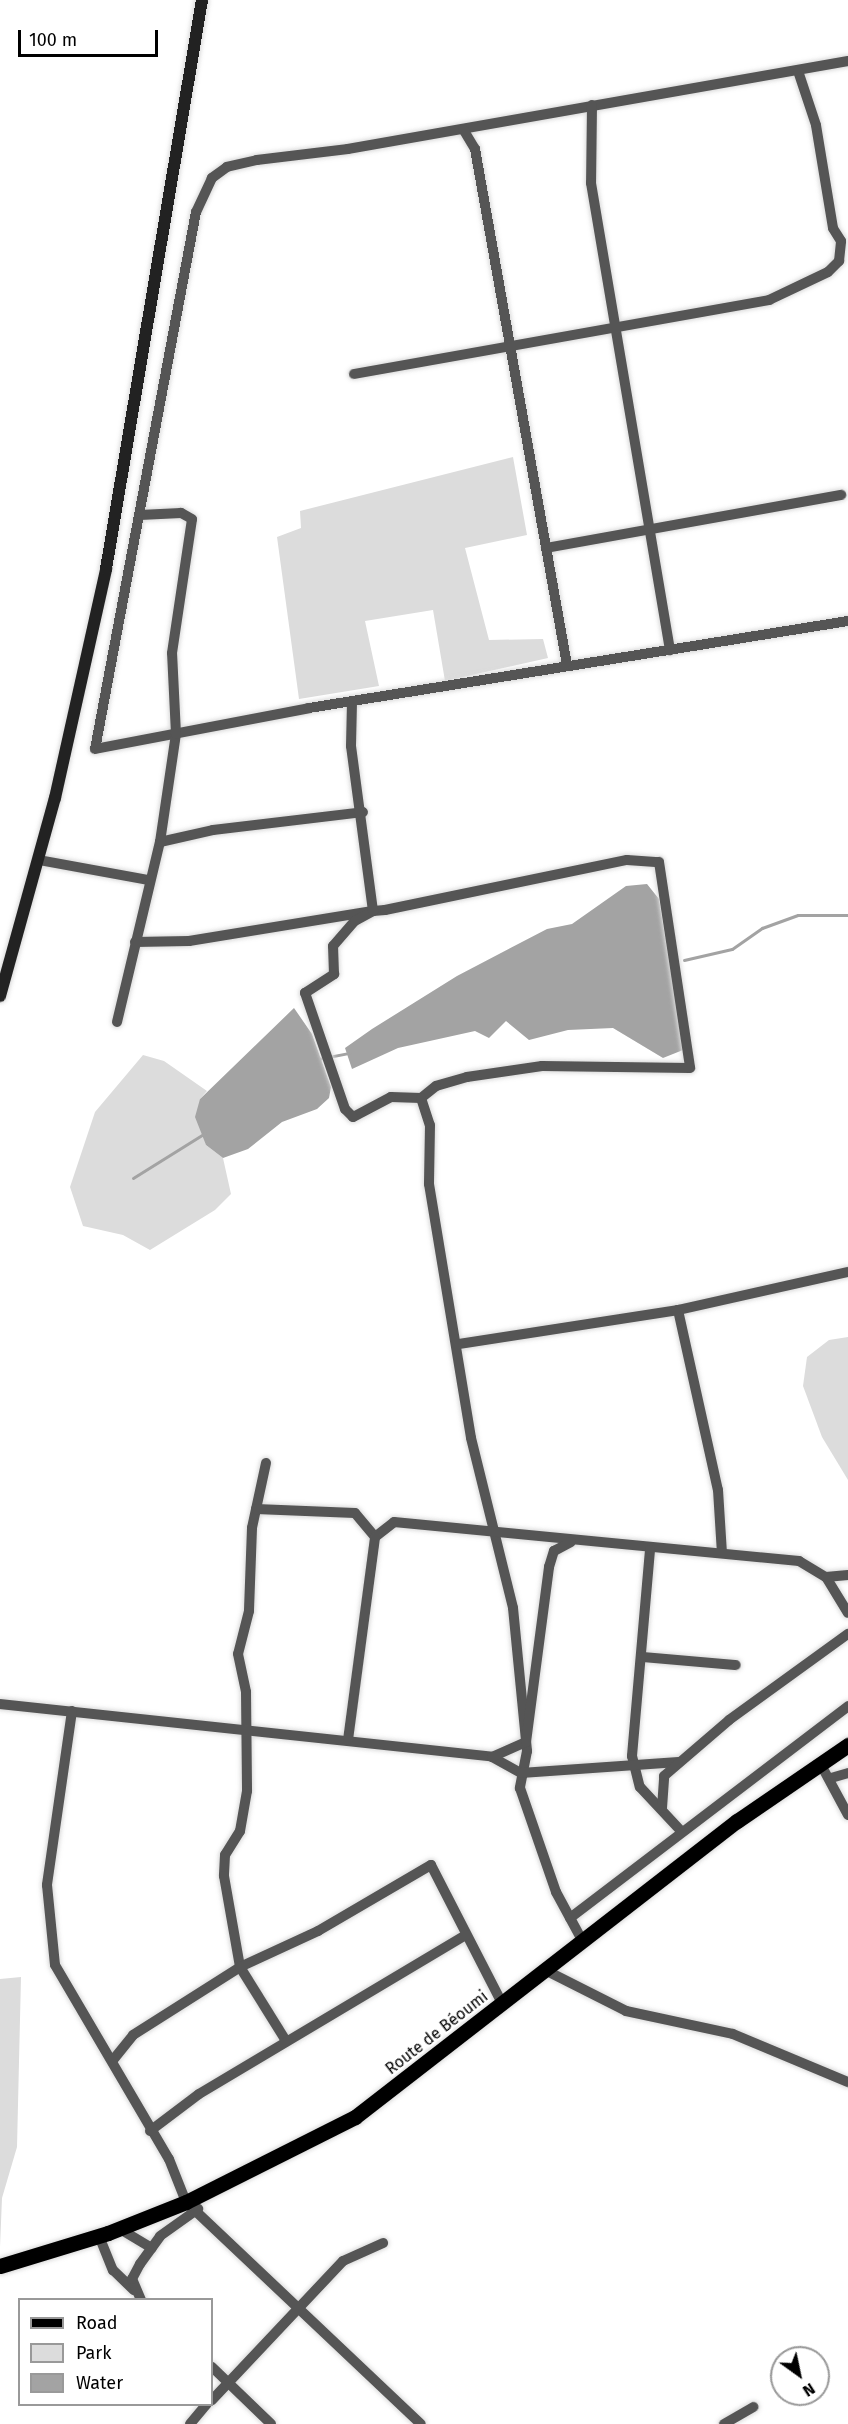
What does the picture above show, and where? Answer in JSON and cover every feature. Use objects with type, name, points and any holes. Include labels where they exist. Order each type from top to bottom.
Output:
[{"type":"main road","points":[[0,996],[39,860],[106,569],[202,0]]},
{"type":"main road","name":"Route de Béoumi","points":[[0,2266],[192,2206],[355,2117],[503,2005],[582,1940],[820,1763],[848,1745]]},
{"type":"street","points":[[848,61],[463,129],[257,160],[227,167],[204,188],[95,749],[352,701],[848,621]]},
{"type":"street","points":[[354,374],[616,331],[769,300],[792,292],[839,261],[841,241],[833,228],[816,126],[798,71]]},
{"type":"street","points":[[592,105],[591,183],[670,650]]},
{"type":"street","points":[[463,129],[475,149],[567,665]]},
{"type":"street","points":[[546,548],[651,531],[841,495]]},
{"type":"street","points":[[117,1022],[148,880],[160,842],[176,734],[172,653],[192,519],[181,513],[140,515]]},
{"type":"street","points":[[352,701],[351,746],[363,812],[373,911]]},
{"type":"street","points":[[160,842],[213,830],[363,812]]},
{"type":"street","points":[[39,860],[148,880]]},
{"type":"street","points":[[135,942],[189,941],[373,911],[627,860],[659,862],[690,1068],[542,1066],[467,1077],[436,1086],[421,1098],[391,1097],[353,1117],[345,1109],[305,993],[334,974],[333,946],[354,921],[373,911]]},
{"type":"street","points":[[421,1098],[430,1125],[429,1184],[492,1531],[513,1608],[526,1742]]},
{"type":"street","points":[[459,1344],[678,1310],[848,1272]]},
{"type":"street","points":[[678,1310],[718,1490],[722,1553]]},
{"type":"street","points":[[266,1463],[256,1509],[249,1611],[238,1654],[247,1728],[243,1818],[224,1866],[240,1967],[286,2041]]},
{"type":"street","points":[[256,1509],[355,1514],[375,1537]]},
{"type":"street","points":[[348,1740],[375,1537],[394,1522],[576,1540],[650,1550],[722,1553],[799,1561],[826,1577],[848,1613]]},
{"type":"street","points":[[576,1540],[554,1551],[549,1567],[522,1773],[527,1813],[570,1918],[582,1940]]},
{"type":"street","points":[[650,1550],[633,1769],[640,1787],[662,1808],[681,1832]]},
{"type":"street","points":[[826,1577],[848,1575]]},
{"type":"street","points":[[662,1808],[663,1776],[848,1634]]},
{"type":"street","points":[[642,1657],[736,1665]]},
{"type":"street","points":[[0,1704],[247,1728],[492,1757],[522,1773],[633,1769],[679,1762]]},
{"type":"street","points":[[570,1918],[848,1706]]},
{"type":"street","points":[[72,1711],[47,1917],[55,1965],[113,2060],[150,2131],[169,2159],[192,2206],[421,2424]]},
{"type":"street","points":[[492,1757],[526,1742]]},
{"type":"street","points":[[820,1763],[831,1779],[848,1815]]},
{"type":"street","points":[[831,1779],[848,1773]]},
{"type":"street","points":[[113,2060],[133,2035],[240,1967],[318,1931],[431,1865],[503,2005]]},
{"type":"street","points":[[150,2131],[168,2114],[286,2041],[466,1935]]},
{"type":"street","points":[[545,1970],[626,2011],[733,2034],[848,2082]]},
{"type":"street","points":[[139,2296],[132,2279],[152,2248],[192,2206]]},
{"type":"street","points":[[120,2229],[152,2248]]},
{"type":"street","points":[[99,2236],[113,2270],[139,2296]]},
{"type":"street","points":[[213,2399],[297,2307],[343,2261],[383,2243]]},
{"type":"street","points":[[213,2368],[271,2424]]},
{"type":"street","points":[[190,2424],[205,2406]]},
{"type":"street","points":[[724,2424],[753,2407]]},
{"type":"green space","points":[[513,457],[527,535],[465,548],[489,640],[543,639],[548,658],[445,681],[433,610],[365,621],[379,686],[299,699],[277,537],[301,528],[300,511]]},
{"type":"green space","points":[[143,1055],[164,1061],[207,1091],[200,1099],[206,1145],[223,1158],[231,1194],[215,1210],[150,1250],[123,1235],[83,1226],[70,1187],[95,1112]]},
{"type":"green space","points":[[848,1337],[848,1480],[822,1437],[803,1386],[807,1357],[829,1340]]},
{"type":"green space","points":[[21,1977],[17,2147],[2,2198],[0,2247],[0,1979]]},
{"type":"water","points":[[647,884],[659,899],[683,1050],[663,1058],[613,1028],[568,1030],[529,1040],[506,1021],[489,1038],[475,1031],[398,1048],[352,1069],[345,1048],[372,1029],[457,976],[547,929],[572,924],[626,886]]},
{"type":"water","points":[[294,1008],[312,1034],[331,1087],[329,1098],[317,1109],[282,1122],[248,1149],[223,1158],[206,1145],[195,1117],[200,1099]]},
{"type":"waterway","points":[[684,960],[732,949],[762,928],[798,915],[848,915]]},
{"type":"waterway","points":[[318,1059],[349,1053]]},
{"type":"waterway","points":[[133,1178],[205,1133]]}]
